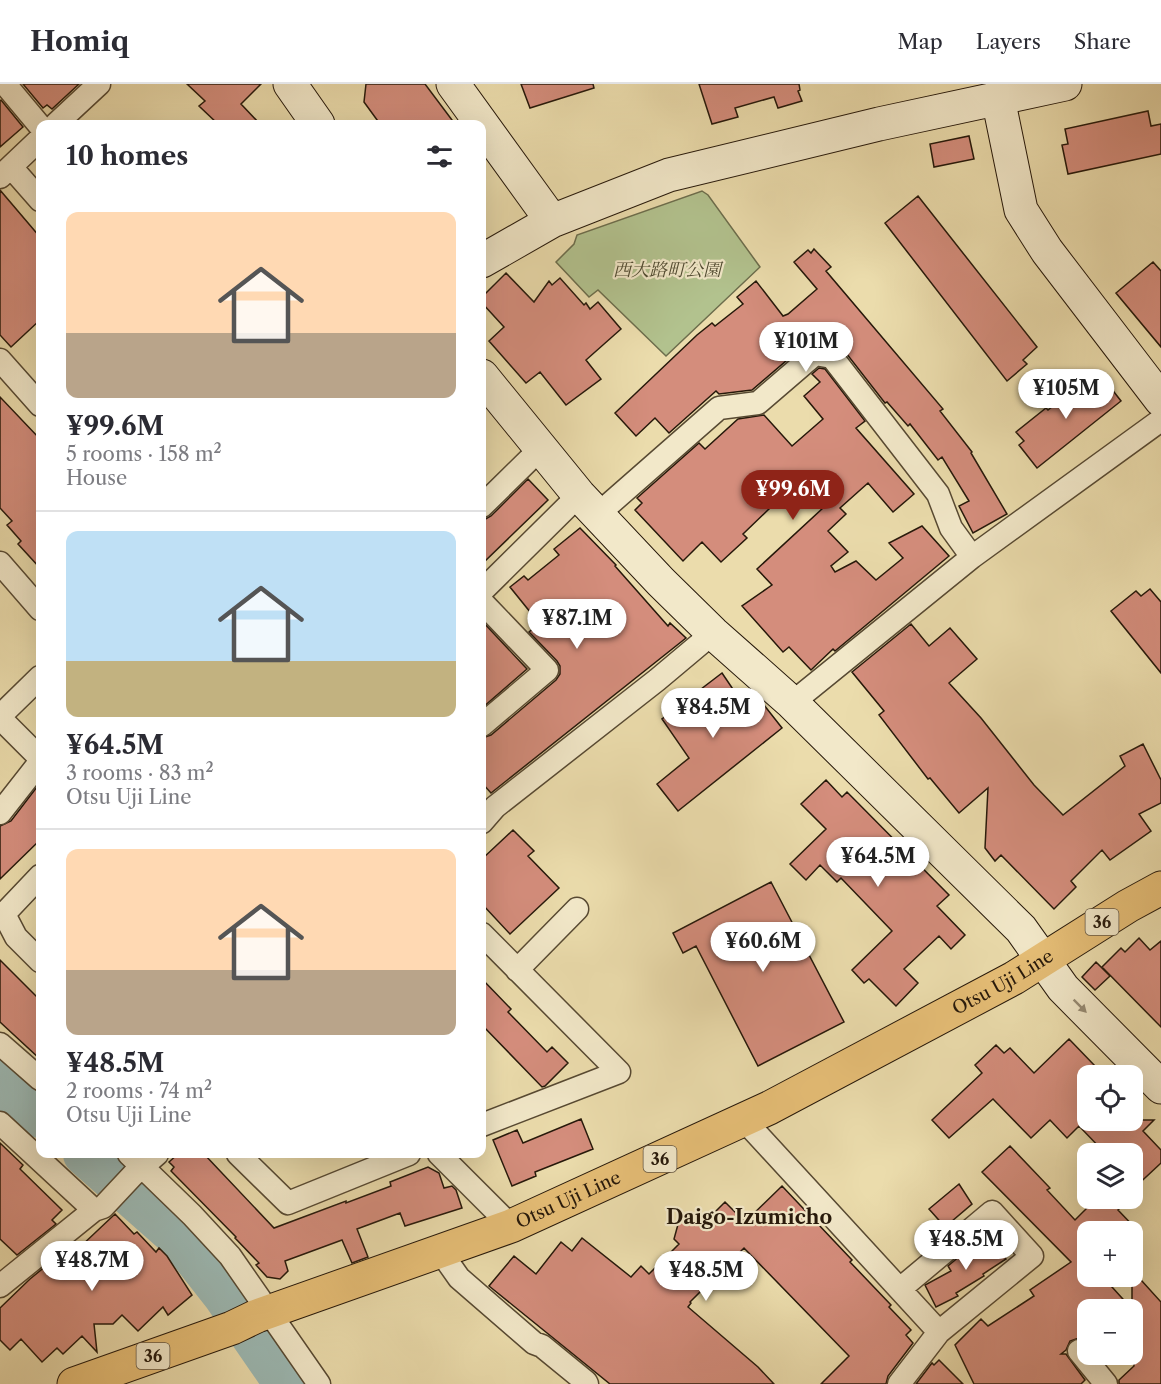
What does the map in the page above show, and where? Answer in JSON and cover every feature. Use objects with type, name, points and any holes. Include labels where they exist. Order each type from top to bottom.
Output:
[{"type":"main road","name":"Otsu Uji Line","points":[[74,1384],[511,1226],[744,1120],[1014,978],[1128,906],[1161,888]]},
{"type":"street","points":[[5,84],[36,121]]},
{"type":"street","points":[[60,120],[99,84]]},
{"type":"street","points":[[290,84],[315,120]]},
{"type":"street","points":[[453,84],[479,120]]},
{"type":"street","points":[[486,259],[552,221],[669,175],[1065,84]]},
{"type":"street","points":[[998,98],[1021,210],[1047,251],[1161,400]]},
{"type":"street","points":[[486,130],[552,221]]},
{"type":"street","points":[[36,143],[6,172],[36,197]]},
{"type":"street","points":[[486,588],[588,505],[719,408],[758,403],[815,354],[832,357],[862,394],[938,494],[951,528],[972,557]]},
{"type":"street","points":[[0,360],[36,400]]},
{"type":"street","points":[[486,381],[588,505],[712,633],[792,704],[1021,929],[1063,988],[1161,1087]]},
{"type":"street","points":[[792,704],[972,557],[1161,420]]},
{"type":"street","points":[[486,502],[540,449]]},
{"type":"street","points":[[0,563],[36,604]]},
{"type":"street","points":[[486,606],[547,670],[486,722]]},
{"type":"street","points":[[486,817],[495,807],[657,680],[712,633]]},
{"type":"street","points":[[36,681],[0,717],[36,756]]},
{"type":"street","points":[[0,813],[36,765]]},
{"type":"street","points":[[36,880],[4,914],[16,938],[36,957]]},
{"type":"street","points":[[517,970],[577,909]]},
{"type":"street","points":[[486,938],[619,1072],[486,1123]]},
{"type":"street","points":[[0,1044],[36,1075]]},
{"type":"street","points":[[744,1120],[939,1332]]},
{"type":"street","points":[[0,1124],[36,1155]]},
{"type":"street","points":[[40,1158],[98,1208]]},
{"type":"street","points":[[242,1158],[288,1203],[399,1158]]},
{"type":"street","points":[[442,1158],[511,1226]]},
{"type":"street","points":[[0,1286],[98,1208],[141,1162],[230,1256],[252,1319],[319,1384]]},
{"type":"street","points":[[899,1384],[939,1332],[1032,1256],[992,1212],[900,1289]]},
{"type":"street","points":[[440,1251],[459,1278],[534,1343],[542,1346],[586,1384]]},
{"type":"street","points":[[1090,1365],[1106,1384]]},
{"type":"green space","name":"西大路町公園","points":[[702,191],[708,195],[760,267],[666,356],[598,290],[589,297],[556,262],[574,244],[577,235]]},
{"type":"building","points":[[23,84],[79,84],[52,109],[47,105],[43,108]]},
{"type":"building","points":[[187,84],[261,84],[241,104],[256,120],[214,120],[199,106],[205,101]]},
{"type":"building","points":[[366,84],[425,84],[452,120],[377,120],[364,102]]},
{"type":"building","points":[[521,84],[593,84],[594,88],[530,108]]},
{"type":"building","points":[[699,84],[799,84],[800,90],[798,91],[802,101],[778,108],[774,97],[735,108],[738,117],[712,124]]},
{"type":"building","points":[[0,101],[23,127],[0,147]]},
{"type":"building","points":[[1148,111],[1151,126],[1161,124],[1161,154],[1068,174],[1062,145],[1068,144],[1065,129]]},
{"type":"building","points":[[969,136],[974,159],[934,167],[930,144]]},
{"type":"building","points":[[0,190],[36,232],[36,324],[11,347],[0,335]]},
{"type":"building","points":[[918,196],[1037,347],[1023,360],[1027,364],[1007,381],[885,223]]},
{"type":"building","points":[[814,249],[831,267],[826,271],[943,409],[940,411],[972,452],[1007,514],[973,533],[959,506],[969,501],[942,457],[938,460],[910,424],[908,426],[887,402],[885,403],[843,349],[834,344],[817,341],[807,343],[752,390],[719,394],[716,391],[669,433],[655,418],[636,436],[615,413],[697,335],[712,323],[715,326],[743,304],[737,297],[756,281],[783,316],[788,314],[817,289],[794,262],[808,250],[811,253]]},
{"type":"building","points":[[1153,262],[1161,271],[1161,347],[1116,293]]},
{"type":"building","points":[[506,273],[534,302],[549,281],[552,285],[560,278],[590,309],[598,302],[621,329],[586,360],[601,379],[566,405],[540,372],[526,383],[489,341],[504,327],[486,307],[486,293]]},
{"type":"building","points":[[819,368],[825,369],[865,421],[856,428],[914,494],[893,512],[868,483],[840,508],[846,514],[828,531],[848,552],[831,566],[835,572],[856,561],[876,580],[903,558],[889,543],[922,526],[949,556],[835,651],[833,649],[811,670],[789,647],[783,652],[742,606],[772,585],[757,569],[823,508],[797,482],[743,534],[747,538],[721,562],[702,542],[683,561],[635,510],[642,503],[637,498],[699,443],[705,449],[738,419],[764,415],[792,446],[823,419],[804,396],[820,382],[812,374]]},
{"type":"building","points":[[1092,375],[1102,387],[1107,383],[1121,401],[1037,468],[1019,445],[1024,441],[1016,432]]},
{"type":"building","points":[[0,397],[36,435],[36,564],[18,544],[21,541],[7,525],[12,521],[0,508]]},
{"type":"building","points":[[528,479],[548,500],[486,560],[486,519]]},
{"type":"building","points":[[580,528],[616,565],[668,626],[670,623],[686,638],[491,793],[486,787],[486,737],[491,735],[556,680],[560,674],[557,661],[529,632],[539,623],[510,587],[524,576],[528,580],[559,555],[554,549]]},
{"type":"building","points":[[1150,589],[1161,602],[1161,673],[1111,611],[1136,591],[1141,596]]},
{"type":"building","points":[[911,624],[929,646],[950,628],[977,659],[949,683],[981,718],[1034,785],[1063,815],[1125,766],[1120,756],[1143,744],[1161,780],[1161,803],[1139,814],[1151,831],[1110,860],[1102,850],[1071,881],[1076,887],[1054,909],[1001,855],[995,861],[985,848],[988,788],[959,813],[930,778],[928,779],[879,715],[884,711],[852,672]]},
{"type":"building","points":[[486,625],[527,669],[486,705]]},
{"type":"building","points":[[722,673],[751,716],[764,705],[782,728],[678,811],[657,784],[689,758],[662,719]]},
{"type":"building","points":[[826,780],[842,797],[847,792],[949,895],[937,906],[965,935],[951,949],[939,936],[904,969],[918,983],[896,1006],[869,979],[864,983],[852,970],[892,931],[841,878],[837,882],[820,865],[806,880],[790,864],[826,829],[801,804]]},
{"type":"building","points":[[36,788],[36,844],[0,879],[0,826],[11,821]]},
{"type":"building","points":[[513,830],[534,851],[528,856],[559,888],[510,934],[486,908],[486,855]]},
{"type":"building","points":[[771,882],[844,1022],[758,1066],[696,946],[683,953],[673,933]]},
{"type":"building","points":[[1139,938],[1150,950],[1161,941],[1161,1027],[1102,967],[1121,948],[1125,952]]},
{"type":"building","points":[[0,960],[36,996],[36,1055],[0,1022]]},
{"type":"building","points":[[1096,962],[1110,976],[1095,990],[1082,977]]},
{"type":"building","points":[[486,983],[511,1009],[508,1012],[547,1052],[552,1047],[568,1063],[542,1087],[486,1029]]},
{"type":"building","points":[[1069,1039],[1094,1065],[1077,1065],[1077,1128],[1067,1138],[1050,1120],[1031,1138],[993,1099],[949,1138],[932,1120],[982,1073],[975,1065],[996,1045],[1004,1053],[1010,1048],[1034,1073]]},
{"type":"building","points":[[581,1119],[593,1149],[535,1172],[536,1176],[512,1186],[493,1140],[517,1130],[523,1143]]},
{"type":"building","points":[[1143,1120],[1154,1120],[1143,1131]]},
{"type":"building","points":[[1084,1131],[1143,1131],[1161,1150],[1161,1163],[1143,1180],[1143,1143],[1095,1143]]},
{"type":"building","points":[[0,1143],[23,1165],[20,1169],[62,1210],[52,1220],[56,1224],[17,1255],[0,1239]]},
{"type":"building","points":[[1010,1146],[1050,1188],[1047,1190],[1075,1220],[1086,1209],[1119,1209],[1128,1221],[1077,1221],[1077,1287],[1112,1287],[1123,1299],[1077,1299],[1077,1339],[1070,1341],[1066,1350],[1061,1354],[1066,1354],[1085,1380],[1081,1384],[974,1384],[955,1345],[981,1319],[988,1326],[1034,1296],[1030,1290],[1071,1262],[982,1172]]},
{"type":"building","points":[[174,1158],[208,1158],[274,1228],[391,1186],[390,1182],[428,1167],[439,1173],[444,1188],[452,1186],[456,1190],[462,1208],[405,1226],[400,1213],[357,1229],[368,1257],[352,1263],[342,1240],[285,1261],[288,1271],[280,1279],[267,1277],[256,1265],[259,1263],[236,1237],[171,1171],[174,1167],[169,1162]]},
{"type":"building","points":[[959,1184],[972,1204],[945,1227],[929,1209]]},
{"type":"building","points":[[782,1186],[852,1260],[850,1262],[891,1305],[889,1307],[911,1330],[906,1335],[913,1343],[888,1376],[886,1384],[821,1384],[849,1356],[744,1248],[690,1302],[688,1307],[758,1367],[774,1384],[610,1384],[489,1286],[514,1256],[536,1274],[561,1242],[572,1251],[582,1238],[631,1277],[641,1266],[649,1274],[679,1244],[674,1239],[680,1217],[686,1223],[697,1212],[706,1221],[725,1202],[745,1222]]},
{"type":"building","points":[[115,1214],[156,1252],[159,1248],[167,1256],[192,1295],[168,1315],[163,1307],[138,1331],[122,1315],[113,1324],[94,1324],[97,1352],[82,1336],[63,1354],[57,1348],[42,1362],[21,1339],[10,1350],[0,1340],[0,1308],[30,1279],[74,1243],[79,1248]]},
{"type":"building","points":[[993,1238],[1006,1259],[956,1293],[958,1296],[936,1307],[925,1285],[951,1271],[948,1266],[973,1245],[983,1239],[985,1243]]},
{"type":"building","points":[[1143,1282],[1161,1302],[1161,1384],[1119,1384],[1119,1380],[1134,1366],[1143,1365],[1143,1299],[1132,1299],[1132,1287],[1143,1287]]},
{"type":"building","points":[[939,1360],[963,1384],[916,1384],[932,1363],[934,1365]]},
{"type":"waterway","points":[[0,1082],[36,1113]]},
{"type":"waterway","points":[[90,1158],[179,1237],[224,1294],[286,1384]]},
{"type":"district","name":"Daigo-Izumicho","points":[[749,1217]]}]
